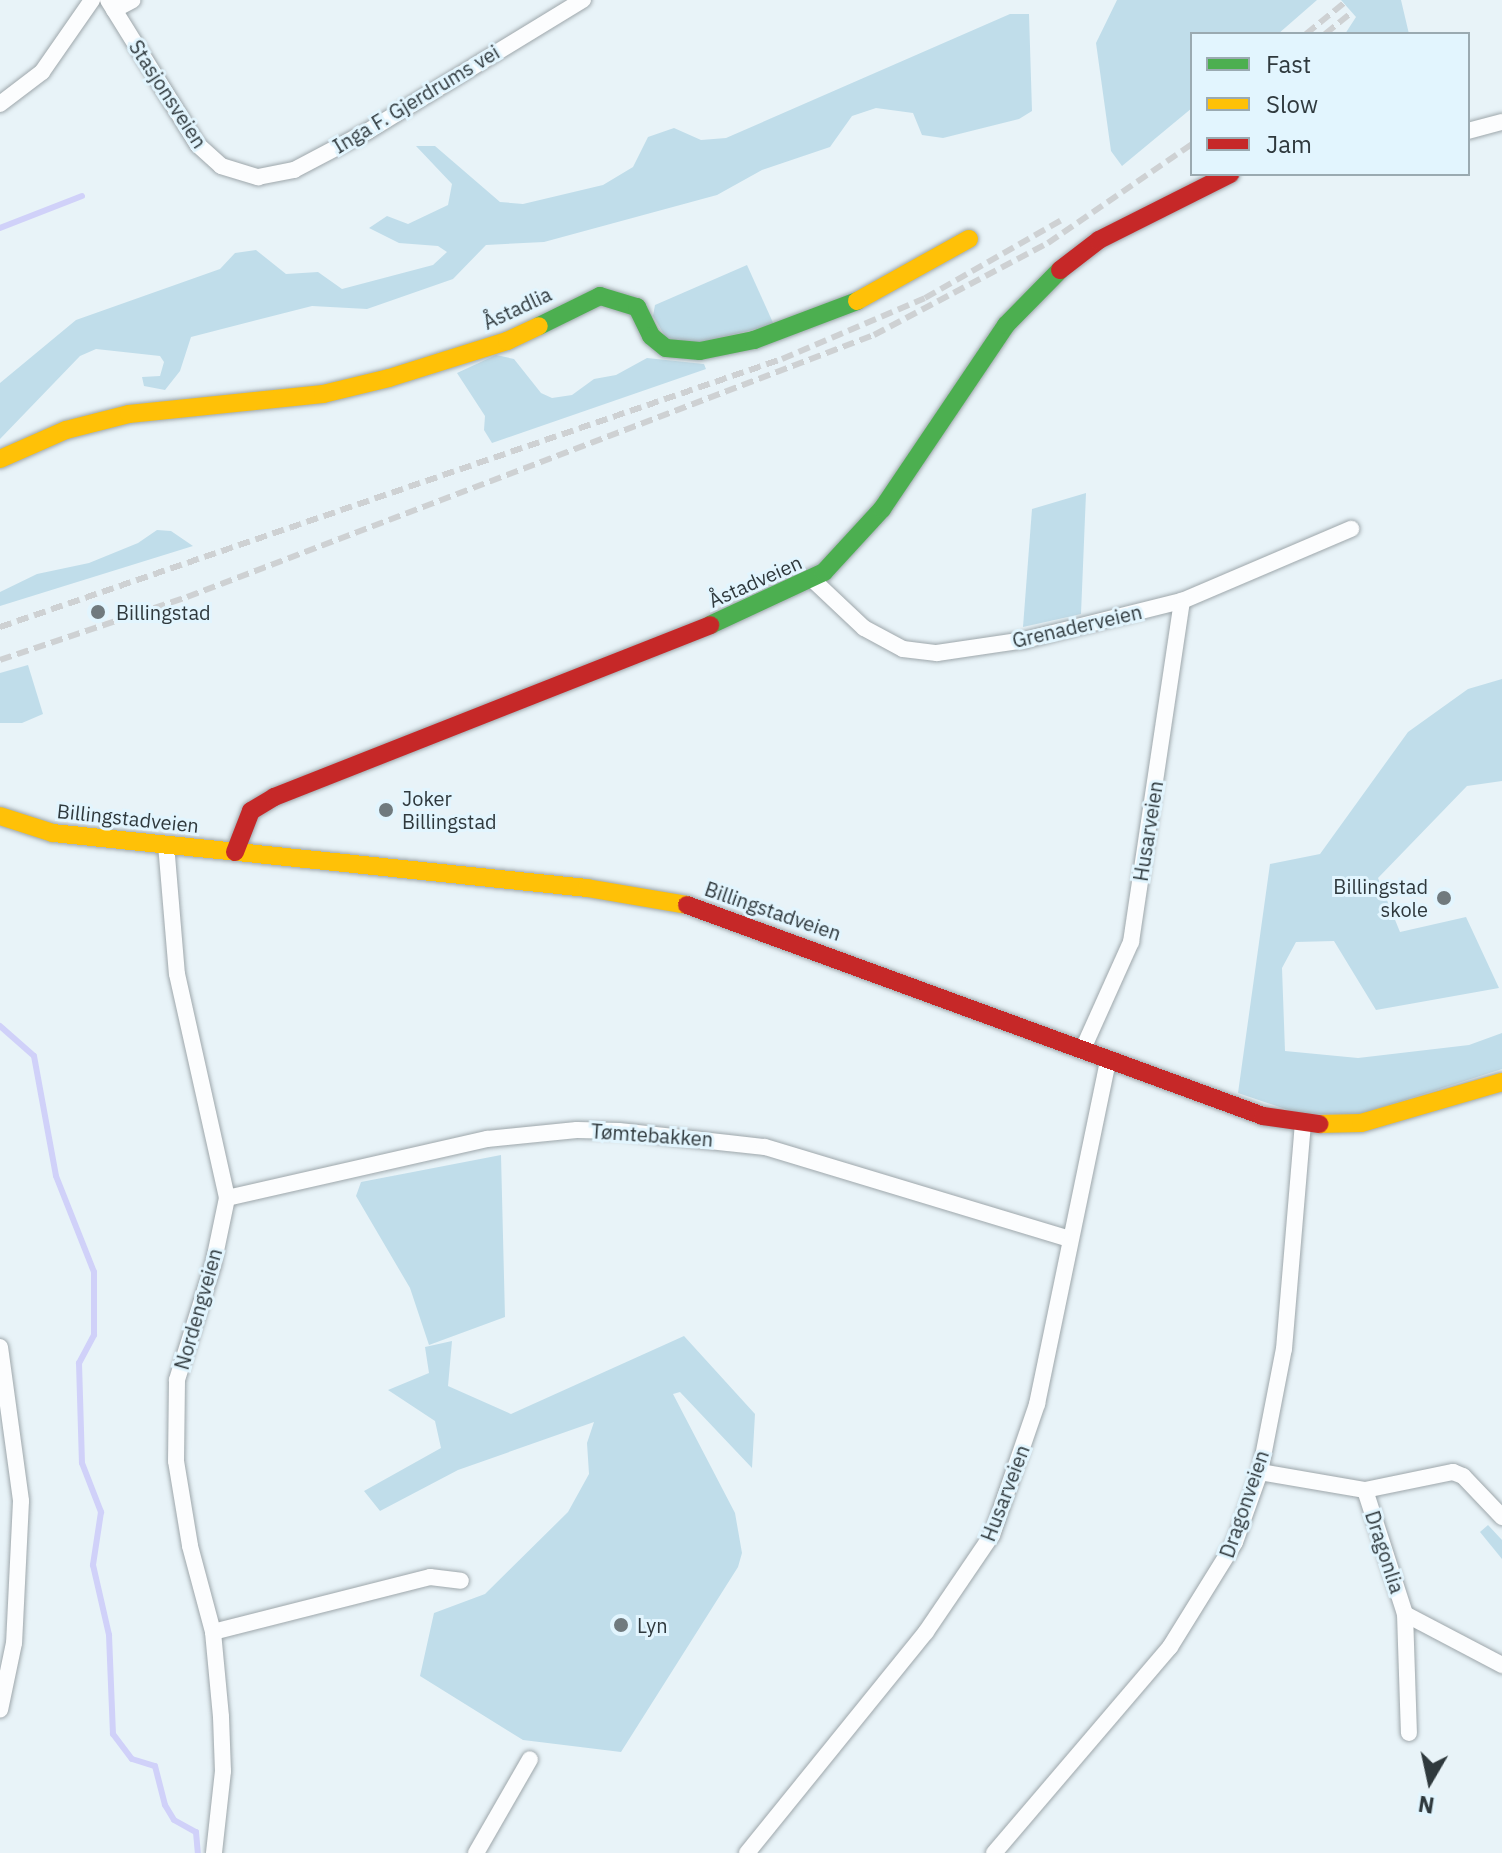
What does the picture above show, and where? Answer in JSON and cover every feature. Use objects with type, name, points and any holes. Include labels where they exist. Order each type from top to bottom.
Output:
[{"type":"street","points":[[0,104],[42,72],[92,0]]},
{"type":"street","points":[[111,5],[133,0]]},
{"type":"street","name":"Inga F. Gjerdrums vei","points":[[242,174],[270,176],[303,166],[583,0]]},
{"type":"street","name":"Stasjonsveien","points":[[111,5],[198,145],[213,160],[242,174]]},
{"type":"street","points":[[1470,130],[1502,122]]},
{"type":"street","name":"Åstadveien","points":[[235,852],[251,811],[274,797],[813,580],[845,554],[882,509],[1006,325],[1040,285],[1099,240],[1226,176]]},
{"type":"street","name":"Åstadlia","points":[[0,459],[66,430],[129,414],[310,396],[389,378],[507,341],[600,296],[637,307],[651,336],[666,348],[700,351],[754,340],[835,313],[969,239]]},
{"type":"street","name":"Grenaderveien","points":[[813,580],[864,628],[903,649],[937,653],[1025,640],[1182,601],[1351,529]]},
{"type":"street","name":"Husarveien","points":[[1082,1051],[1131,942],[1182,601]]},
{"type":"street","name":"Billingstadveien","points":[[2,821],[53,833],[587,888],[696,906],[1108,1061],[1263,1116],[1303,1124],[1330,1127],[1375,1120],[1502,1082]]},
{"type":"street","name":"Nordengveien","points":[[166,844],[177,974],[227,1198],[213,1265],[184,1347],[177,1380],[176,1461],[190,1546],[213,1632],[223,1771],[219,1851]]},
{"type":"street","name":"Husarveien","points":[[747,1853],[926,1632],[992,1535],[1037,1404],[1108,1061]]},
{"type":"street","name":"Dragonveien","points":[[994,1853],[1170,1647],[1207,1595],[1235,1542],[1260,1472],[1284,1349],[1303,1124]]},
{"type":"street","name":"Tømtebakken","points":[[227,1198],[487,1139],[577,1130],[619,1131],[765,1147],[1069,1239]]},
{"type":"street","points":[[0,1347],[21,1501],[14,1643],[0,1710]]},
{"type":"street","name":"Dragonlia","points":[[1260,1472],[1365,1490],[1453,1472],[1463,1476],[1502,1517]]},
{"type":"street","name":"Dragonlia","points":[[1365,1490],[1405,1614],[1409,1733]]},
{"type":"street","points":[[213,1632],[430,1577],[461,1581]]},
{"type":"street","name":"Dragonlia","points":[[1405,1614],[1502,1665]]},
{"type":"street","points":[[476,1853],[530,1759]]},
{"type":"shaded area","points":[[1117,0],[1317,0],[1280,32],[1190,32],[1190,110],[1122,166],[1111,151],[1096,43]]},
{"type":"shaded area","points":[[1341,0],[1401,0],[1409,32],[1346,32],[1356,17]]},
{"type":"shaded area","points":[[1010,14],[1029,14],[1032,111],[1019,119],[943,138],[922,135],[913,113],[876,108],[852,116],[830,147],[762,170],[717,195],[544,242],[486,245],[453,279],[367,309],[312,306],[191,337],[180,371],[165,390],[144,386],[142,377],[160,376],[164,362],[160,356],[96,349],[80,356],[0,439],[0,383],[76,320],[220,269],[235,253],[256,250],[286,274],[318,272],[342,289],[433,265],[447,252],[438,246],[399,243],[369,228],[387,216],[408,224],[448,205],[452,184],[416,146],[435,146],[500,202],[523,204],[603,185],[633,167],[648,137],[674,128],[701,140],[726,138]]},
{"type":"shaded area","points":[[747,265],[774,325],[693,344],[668,341],[653,316],[655,305]]},
{"type":"shaded area","points":[[496,355],[514,359],[541,393],[552,398],[572,395],[594,379],[616,375],[647,358],[704,364],[706,369],[492,443],[484,430],[485,416],[457,373]]},
{"type":"shaded area","points":[[1086,493],[1081,614],[1023,627],[1032,509]]},
{"type":"shaded area","points":[[157,530],[171,531],[193,546],[0,606],[0,592],[37,574],[89,563],[138,543]]},
{"type":"shaded area","points":[[28,665],[43,714],[22,723],[0,723],[0,673]]},
{"type":"shaded area","points":[[1502,679],[1502,781],[1467,786],[1378,878],[1400,932],[1466,917],[1499,988],[1376,1010],[1334,941],[1296,942],[1282,968],[1285,1051],[1358,1058],[1469,1045],[1502,1033],[1502,1069],[1361,1114],[1300,1114],[1238,1093],[1270,864],[1320,854],[1408,732],[1468,689]]},
{"type":"shaded area","points":[[501,1155],[505,1317],[429,1345],[410,1288],[356,1196],[361,1182]]},
{"type":"shaded area","points":[[684,1336],[755,1414],[752,1468],[680,1392],[673,1394],[735,1513],[742,1553],[738,1567],[621,1752],[523,1740],[420,1676],[434,1613],[485,1594],[568,1512],[589,1474],[587,1443],[594,1422],[458,1470],[380,1511],[364,1491],[441,1448],[435,1421],[388,1390],[429,1373],[425,1347],[452,1341],[448,1386],[511,1414]]},
{"type":"shaded area","points":[[1488,1525],[1502,1540],[1502,1559],[1480,1532]]},
{"type":"waterway","points":[[0,228],[82,196]]},
{"type":"waterway","points":[[0,1026],[34,1056],[56,1176],[94,1272],[94,1335],[79,1363],[82,1463],[101,1512],[93,1565],[109,1635],[113,1734],[132,1759],[155,1766],[165,1805],[174,1820],[196,1832],[198,1853]]},
{"type":"railway","points":[[1308,32],[1344,3]]},
{"type":"railway","points":[[1327,32],[1352,12]]},
{"type":"railway","points":[[0,660],[187,597],[874,335],[1048,243],[1190,145]]},
{"type":"railway","points":[[0,627],[782,359],[925,298],[1062,220]]},
{"type":"traffic: fast","points":[[710,625],[824,572],[882,509],[1006,325],[1060,270]]},
{"type":"traffic: fast","points":[[539,326],[600,296],[637,307],[651,336],[666,348],[700,351],[754,340],[857,301]]},
{"type":"traffic: slow","points":[[857,301],[969,239]]},
{"type":"traffic: slow","points":[[0,459],[66,430],[129,414],[323,394],[389,378],[507,341],[539,326]]},
{"type":"traffic: slow","points":[[0,816],[53,833],[587,888],[687,905]]},
{"type":"traffic: slow","points":[[1319,1124],[1361,1123],[1502,1082]]},
{"type":"traffic: jam","points":[[1060,270],[1099,240],[1226,176]]},
{"type":"traffic: jam","points":[[235,852],[251,811],[274,797],[710,625]]},
{"type":"traffic: jam","points":[[687,905],[1263,1116],[1319,1124]]},
{"type":"place","name":"Billingstad","points":[[98,612]]},
{"type":"place","name":"Joker Billingstad","points":[[386,810]]},
{"type":"place","name":"Billingstad skole","points":[[1444,898]]},
{"type":"place","name":"Lyn","points":[[621,1625]]}]
